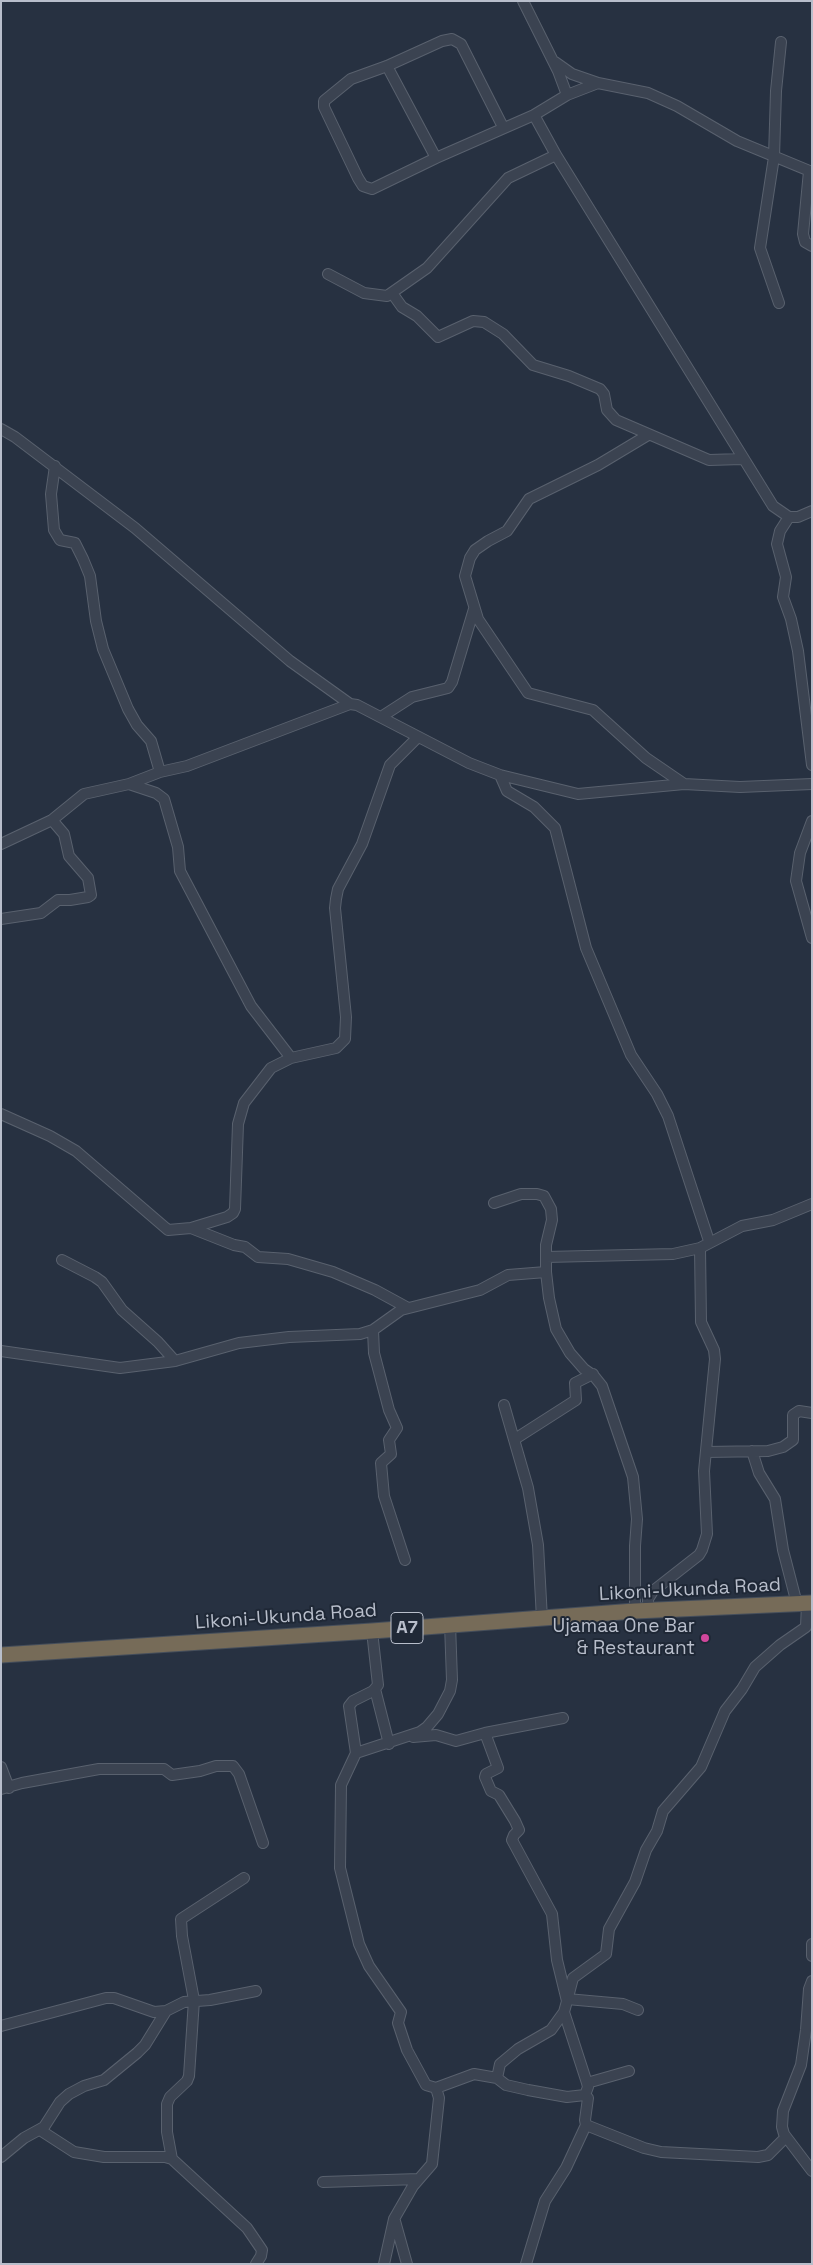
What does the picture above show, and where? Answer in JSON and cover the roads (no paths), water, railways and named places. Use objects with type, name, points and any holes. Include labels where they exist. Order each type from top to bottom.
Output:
[{"type":"highway","name":"Likoni-Ukunda Road","points":[[1,1655],[372,1631],[641,1611],[805,1603]]},
{"type":"street","points":[[523,1],[567,95]]},
{"type":"street","points":[[503,127],[461,44],[456,40],[442,40],[387,66],[351,79],[324,100],[327,112],[358,178],[363,186],[372,189],[503,127],[534,115],[567,95],[598,83]]},
{"type":"street","points":[[779,302],[760,248],[774,158],[776,91],[781,42]]},
{"type":"street","points":[[552,60],[572,74],[598,83],[648,93],[677,106],[737,141],[774,158],[810,171],[803,234],[805,242],[812,246]]},
{"type":"street","points":[[387,66],[436,158]]},
{"type":"street","points":[[534,115],[556,155],[742,459],[773,506],[789,517],[798,517],[812,511]]},
{"type":"street","points":[[328,274],[364,293],[382,296],[392,293],[427,268],[508,178],[556,155]]},
{"type":"street","points":[[392,293],[402,307],[417,316],[438,337],[473,320],[484,322],[503,334],[533,365],[544,370],[569,376],[600,389],[604,394],[606,408],[612,417],[648,435],[709,460],[742,459]]},
{"type":"street","points":[[1,429],[55,466],[135,528],[290,661],[350,704],[381,717],[469,763],[500,775],[578,794],[684,784],[740,787],[812,784]]},
{"type":"street","points":[[648,435],[598,465],[529,499],[507,531],[475,550],[470,558],[465,576],[478,619],[528,693],[593,710],[646,758],[684,784]]},
{"type":"street","points":[[55,466],[50,494],[54,530],[60,540],[75,543],[83,559],[90,576],[96,621],[103,649],[128,709],[137,725],[150,741],[160,772]]},
{"type":"street","points":[[789,517],[780,531],[777,544],[786,577],[783,597],[791,619],[798,651],[812,765]]},
{"type":"street","points":[[381,717],[412,697],[448,688],[452,682],[474,609]]},
{"type":"street","points":[[1,844],[52,820],[84,794],[129,784],[160,772],[187,766],[350,704]]},
{"type":"street","points":[[1,1114],[50,1136],[76,1151],[168,1230],[191,1228],[226,1217],[234,1211],[237,1131],[241,1109],[271,1068],[291,1058],[336,1048],[346,1039],[346,1017],[335,908],[336,899],[362,844],[390,764],[418,736]]},
{"type":"street","points":[[500,775],[507,791],[534,807],[555,828],[586,948],[631,1055],[657,1094],[668,1116],[709,1241]]},
{"type":"street","points":[[129,784],[156,793],[164,799],[178,847],[180,871],[252,1006],[291,1058]]},
{"type":"street","points":[[1,919],[41,912],[54,901],[88,897],[91,894],[88,878],[69,856],[65,847],[64,834],[52,820]]},
{"type":"street","points":[[812,821],[800,853],[796,880],[812,938]]},
{"type":"street","points":[[494,1203],[521,1194],[544,1196],[553,1214],[546,1245],[546,1272],[552,1314],[559,1337],[584,1369],[593,1374],[604,1391],[634,1480],[637,1520],[635,1546],[641,1611]]},
{"type":"street","points":[[546,1258],[673,1254],[700,1248],[709,1241],[742,1226],[772,1220],[812,1204]]},
{"type":"street","points":[[191,1228],[234,1245],[245,1246],[258,1257],[288,1259],[333,1272],[375,1290],[408,1308]]},
{"type":"street","points":[[641,1611],[653,1591],[690,1563],[702,1550],[707,1534],[704,1471],[715,1359],[714,1350],[701,1322],[700,1248]]},
{"type":"street","points":[[62,1260],[102,1282],[122,1310],[158,1342],[175,1361]]},
{"type":"street","points":[[1,1351],[120,1368],[175,1361],[239,1343],[360,1334],[373,1330],[402,1310],[480,1290],[508,1274],[546,1272]]},
{"type":"street","points":[[373,1330],[374,1353],[389,1410],[397,1428],[389,1440],[391,1454],[382,1461],[381,1470],[384,1496],[405,1560]]},
{"type":"street","points":[[514,1439],[576,1400],[575,1383],[593,1374]]},
{"type":"street","points":[[504,1405],[528,1488],[538,1545],[542,1619]]},
{"type":"street","points":[[706,1452],[768,1451],[790,1443],[794,1438],[793,1414],[798,1412],[812,1413]]},
{"type":"street","points":[[497,2078],[500,2064],[518,2049],[551,2030],[566,2004],[573,1978],[606,1954],[609,1929],[635,1882],[646,1850],[656,1833],[662,1811],[701,1766],[725,1710],[740,1692],[755,1667],[806,1626],[805,1603],[782,1550],[775,1499],[759,1473],[752,1451]]},
{"type":"street","points":[[408,1738],[427,1727],[450,1691],[453,1673],[450,1624]]},
{"type":"street","points":[[372,1631],[378,1685],[375,1689],[353,1701],[349,1706],[356,1753],[341,1785],[340,1868],[354,1930],[370,1966],[401,2012],[398,2023],[407,2050],[426,2085],[436,2088],[474,2074],[497,2078],[506,2085],[528,2090],[567,2097],[585,2095]]},
{"type":"street","points":[[375,1689],[389,1744]]},
{"type":"street","points":[[356,1753],[408,1738],[434,1735],[456,1741],[485,1733],[563,1718]]},
{"type":"street","points":[[485,1733],[498,1768],[486,1774],[485,1777],[491,1791],[499,1795],[515,1821],[519,1831],[512,1840],[552,1914],[557,1960],[566,2004],[588,2087],[585,2095]]},
{"type":"street","points":[[1,1767],[5,1789],[22,1783],[99,1769],[164,1769],[172,1775],[200,1771],[216,1766],[233,1766],[239,1772],[263,1843]]},
{"type":"street","points":[[172,2159],[167,2132],[166,2104],[170,2096],[187,2081],[189,2076],[194,2000],[182,1936],[181,1919],[244,1878]]},
{"type":"street","points":[[812,1944],[812,1956]]},
{"type":"street","points":[[812,1981],[809,1989],[806,2038],[801,2065],[783,2111],[782,2130],[812,2171]]},
{"type":"street","points":[[1,2026],[106,1998],[154,2012],[166,2011],[184,2002],[210,2000],[256,1991]]},
{"type":"street","points":[[566,2004],[623,2004],[638,2010]]},
{"type":"street","points":[[1,2156],[24,2138],[47,2124],[60,2102],[70,2094],[84,2086],[104,2080],[142,2048],[166,2011]]},
{"type":"street","points":[[587,2083],[629,2071]]},
{"type":"street","points":[[384,2264],[394,2218],[419,2179],[432,2164],[439,2098],[436,2088]]},
{"type":"street","points":[[526,2264],[545,2201],[566,2168],[586,2125],[588,2098],[585,2095]]},
{"type":"street","points":[[586,2125],[644,2148],[661,2152],[768,2155],[786,2137]]},
{"type":"street","points":[[40,2130],[74,2152],[104,2157],[165,2157],[172,2159],[247,2228],[262,2250],[256,2264]]},
{"type":"street","points":[[323,2182],[419,2179]]},
{"type":"street","points":[[394,2218],[407,2264]]},
{"type":"place","name":"Ujamaa One Bar & Restaurant","points":[[705,1638]]}]
